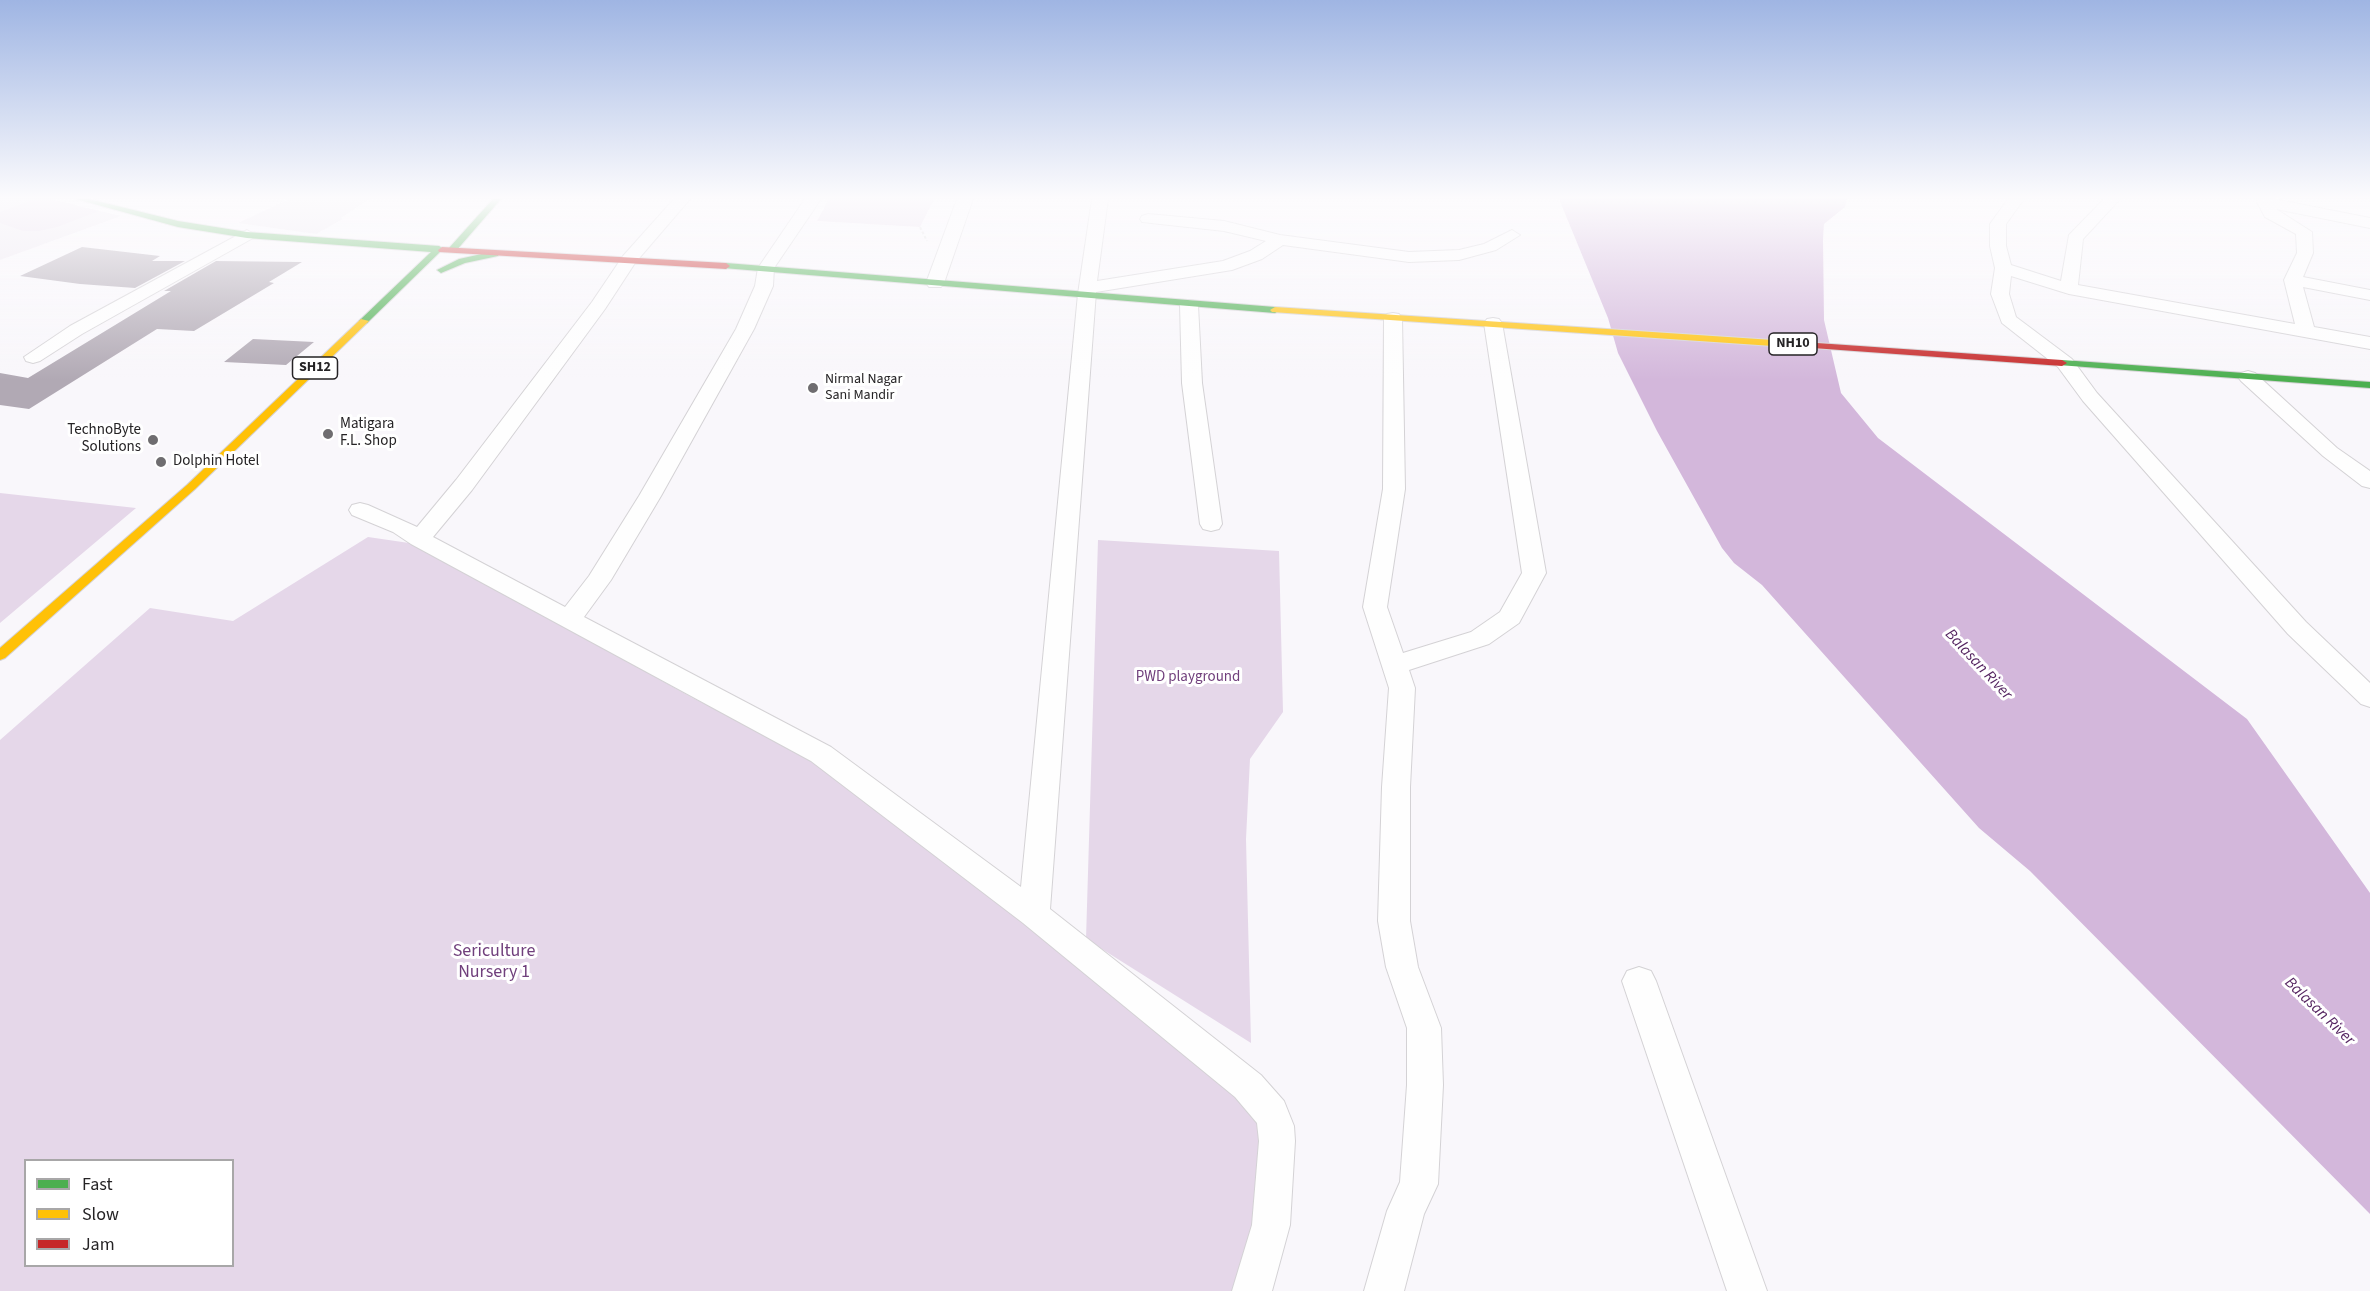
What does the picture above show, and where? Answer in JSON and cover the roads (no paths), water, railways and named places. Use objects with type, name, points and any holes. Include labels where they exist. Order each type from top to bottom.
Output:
[{"type":"main road","name":"SH12","points":[[5,646],[191,487],[318,365],[440,259]]},
{"type":"main road","name":"SH12","points":[[318,365],[432,277],[444,259]]},
{"type":"main road","points":[[432,277],[462,261],[470,259]]},
{"type":"main road","name":"NH10","points":[[612,259],[766,268],[935,283],[1087,291],[1189,305],[1493,323],[2370,385]]},
{"type":"street","points":[[33,357],[76,330],[203,259]]},
{"type":"street","points":[[570,618],[599,580],[724,368],[764,286],[766,268],[772,259]]},
{"type":"street","points":[[935,283],[943,259]]},
{"type":"street","points":[[1034,915],[1091,259]]},
{"type":"street","points":[[1087,291],[1226,266],[1244,259]]},
{"type":"street","points":[[2001,259],[2003,268],[2000,294],[2008,319],[2065,363],[2090,397],[2296,628],[2370,698]]},
{"type":"street","points":[[2069,289],[2073,259]]},
{"type":"street","points":[[2302,259],[2293,280],[2306,333]]},
{"type":"street","points":[[419,539],[471,477],[599,305],[629,260]]},
{"type":"street","points":[[2003,268],[2069,289],[2370,343]]},
{"type":"street","points":[[2293,280],[2370,295]]},
{"type":"street","points":[[1189,305],[1191,383],[1211,524]]},
{"type":"street","points":[[1384,1291],[1406,1211],[1419,1184],[1425,1085],[1424,1028],[1402,967],[1394,921],[1396,787],[1402,688],[1375,607],[1394,489],[1393,318]]},
{"type":"street","points":[[1395,664],[1480,638],[1510,617],[1534,573],[1493,323]]},
{"type":"street","points":[[2248,377],[2330,453],[2370,481]]},
{"type":"street","points":[[360,510],[383,518],[821,754],[1034,915],[1248,1086],[1271,1113],[1277,1141],[1272,1215],[1252,1291]]},
{"type":"street","points":[[1639,981],[1747,1291]]},
{"type":"water","name":"Balasan River","points":[[1584,259],[1823,259],[1824,320],[1841,393],[1878,438],[2247,719],[2370,893],[2370,1214],[2030,871],[1979,828],[1762,585],[1734,563],[1722,548],[1657,431],[1618,353],[1608,318]]},
{"type":"place","name":"Nirmal Nagar Sani Mandir","points":[[813,388]]},
{"type":"place","name":"Matigara F.L. Shop","points":[[328,434]]},
{"type":"place","name":"TechnoByte Solutions","points":[[153,440]]},
{"type":"place","name":"Dolphin Hotel","points":[[161,462]]},
{"type":"park label","name":"PWD playground","points":[[1188,678]]},
{"type":"park label","name":"Sericulture Nursery 1","points":[[494,962]]}]
